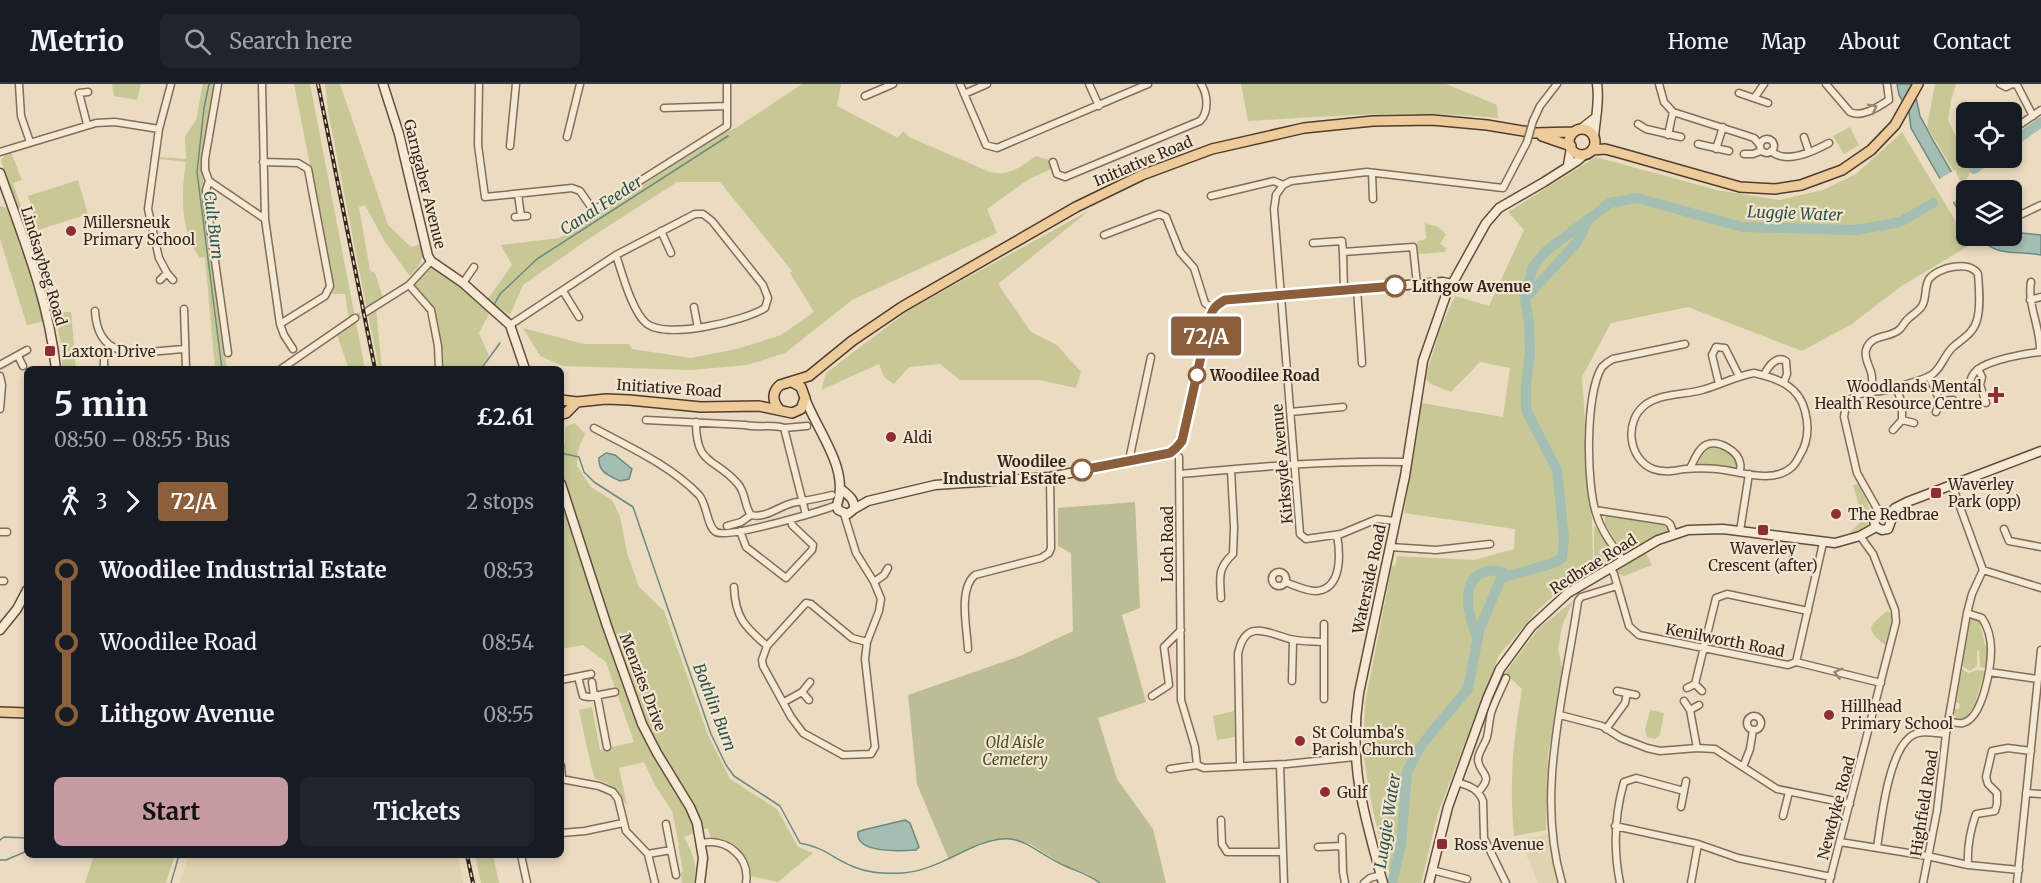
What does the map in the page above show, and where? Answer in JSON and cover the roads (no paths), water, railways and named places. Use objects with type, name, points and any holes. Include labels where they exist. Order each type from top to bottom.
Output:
[{"type":"main road","points":[[1535,133],[1571,147],[1577,153],[1592,146],[1740,186],[1781,189],[1818,180],[1850,165],[1877,145],[1898,120],[1918,84]]},
{"type":"main road","name":"Initiative Road","points":[[809,376],[852,341],[902,307],[1076,207],[1168,164],[1212,149],[1304,128],[1373,121],[1432,120],[1487,125],[1535,133]]},
{"type":"main road","points":[[1571,147],[1570,140],[1577,131]]},
{"type":"main road","points":[[1535,133],[1589,131],[1592,146]]},
{"type":"main road","points":[[809,376],[803,405],[797,411],[787,413],[779,409],[774,403],[774,396],[780,384],[809,376]]},
{"type":"main road","points":[[792,382],[799,385],[804,394]]},
{"type":"main road","points":[[759,406],[774,396]]},
{"type":"main road","name":"Initiative Road","points":[[564,400],[577,402],[606,399],[701,407],[759,406],[779,409]]},
{"type":"main road","points":[[564,407],[577,402]]},
{"type":"main road","points":[[564,413],[577,402]]},
{"type":"main road","points":[[0,712],[24,713]]},
{"type":"street","points":[[171,84],[159,129],[148,209],[159,258],[173,280]]},
{"type":"street","points":[[218,84],[205,170],[209,181],[265,219]]},
{"type":"street","points":[[262,84],[265,219],[280,324],[293,349]]},
{"type":"street","name":"Garngaber Avenue","points":[[382,84],[399,134],[424,243],[431,261],[463,283],[510,325],[525,366]]},
{"type":"street","points":[[479,84],[477,146],[485,197],[572,188],[580,191],[591,207],[597,208],[727,126],[727,84]]},
{"type":"street","points":[[510,146],[516,84]]},
{"type":"street","points":[[567,137],[580,84]]},
{"type":"street","points":[[865,96],[893,84]]},
{"type":"street","points":[[960,84],[986,145],[996,148],[1148,84]]},
{"type":"street","points":[[964,94],[987,84]]},
{"type":"street","points":[[1089,84],[1099,106]]},
{"type":"street","points":[[1053,162],[1057,174],[1065,177],[1200,121],[1207,109],[1201,84]]},
{"type":"street","points":[[1211,196],[1274,181],[1283,185],[1291,181],[1372,172],[1501,189],[1505,187],[1527,142],[1540,106],[1557,84]]},
{"type":"street","points":[[1592,146],[1599,104],[1597,84]]},
{"type":"street","points":[[1659,84],[1664,102],[1673,112],[1754,138],[1765,153],[1772,151]]},
{"type":"street","points":[[1755,97],[1764,84]]},
{"type":"street","points":[[1826,84],[1850,112],[1855,114],[1862,114],[1889,99],[1887,84]]},
{"type":"street","points":[[2000,84],[2006,87],[2013,84],[2017,86],[2033,116]]},
{"type":"street","points":[[28,85],[19,85],[21,116],[30,142]]},
{"type":"street","points":[[87,124],[79,93],[88,92]]},
{"type":"street","points":[[1739,93],[1768,103]]},
{"type":"street","points":[[664,108],[727,106]]},
{"type":"street","points":[[2022,123],[2041,110]]},
{"type":"street","points":[[1668,135],[1673,112]]},
{"type":"street","points":[[1577,131],[1595,118]]},
{"type":"street","points":[[0,152],[87,124],[110,122],[159,129]]},
{"type":"street","points":[[1638,124],[1646,129],[1681,137]]},
{"type":"street","points":[[1716,149],[1723,128]]},
{"type":"street","points":[[1804,137],[1809,152]]},
{"type":"street","points":[[1744,154],[1753,154],[1761,148],[1764,140],[1771,141],[1774,147],[1772,151]]},
{"type":"street","points":[[1772,151],[1776,156],[1786,158],[1809,152],[1829,143]]},
{"type":"street","points":[[1698,144],[1729,151]]},
{"type":"street","name":"Waterside Road","points":[[1382,879],[1362,805],[1355,757],[1355,724],[1359,693],[1407,462],[1423,361],[1452,284],[1486,223],[1499,208],[1577,161],[1592,146]]},
{"type":"street","points":[[1568,165],[1571,147]]},
{"type":"street","points":[[263,162],[298,163],[308,169],[330,286],[326,296],[280,324]]},
{"type":"street","points":[[1372,172],[1373,199]]},
{"type":"street","name":"Lindsaybeg Road","points":[[0,173],[4,200],[42,297],[51,330],[56,366]]},
{"type":"street","points":[[209,181],[206,190],[207,204],[228,353]]},
{"type":"street","name":"Kirksyde Avenue","points":[[1283,185],[1276,195],[1274,209],[1300,534],[1306,539],[1337,535],[1377,519],[1395,521]]},
{"type":"street","points":[[518,194],[521,216]]},
{"type":"street","points":[[2022,214],[2041,205]]},
{"type":"street","points":[[510,325],[616,255],[695,214],[703,214],[712,221],[763,285],[768,298],[765,308],[757,314],[699,328],[667,329],[647,324],[638,314],[616,255]]},
{"type":"street","points":[[1104,235],[1159,214],[1166,217],[1180,252],[1194,268],[1205,303],[1213,309],[1225,300],[1417,284],[1447,282],[1452,284]]},
{"type":"street","points":[[661,231],[671,253]]},
{"type":"street","points":[[1313,243],[1342,241],[1344,290]]},
{"type":"street","points":[[1343,252],[1413,247],[1417,284]]},
{"type":"street","points":[[366,312],[409,285],[431,261]]},
{"type":"street","points":[[463,283],[475,266]]},
{"type":"street","points":[[1872,391],[1871,373],[1866,358],[1867,348],[1871,342],[1896,331],[1921,309],[1928,282],[1935,274],[1950,268],[1971,267],[1978,274],[1979,309],[1977,322],[1970,334],[1953,348],[1929,376],[1881,391],[1863,392],[1852,398],[1846,408],[1844,415],[1857,473],[1884,515],[1891,521],[1888,529],[1882,530],[1876,527],[1875,518],[1884,515],[1901,505],[2041,451]]},
{"type":"street","points":[[160,280],[167,273]]},
{"type":"street","points":[[1969,386],[1972,375],[1978,369],[2013,357],[2041,352],[2040,334],[2030,300],[2031,282]]},
{"type":"street","points":[[409,285],[431,310],[438,346],[439,366]]},
{"type":"street","points":[[1357,289],[1362,363]]},
{"type":"street","points":[[563,291],[579,317]]},
{"type":"street","points":[[2030,300],[2041,297]]},
{"type":"street","points":[[694,307],[699,328]]},
{"type":"street","points":[[184,309],[186,366]]},
{"type":"street","name":"Loch Road","points":[[1197,765],[1195,747],[1181,699],[1178,453],[1213,309]]},
{"type":"street","points":[[95,311],[99,334],[110,347],[130,352],[185,348]]},
{"type":"street","points":[[285,366],[355,318]]},
{"type":"street","points":[[1623,560],[1608,539],[1595,510],[1590,475],[1589,431],[1595,383],[1603,366],[1613,359],[1685,344]]},
{"type":"street","points":[[104,366],[104,359],[110,347]]},
{"type":"street","points":[[1719,384],[1712,355],[1716,347],[1725,348],[1739,376]]},
{"type":"street","points":[[0,365],[27,350]]},
{"type":"street","points":[[18,356],[23,366]]},
{"type":"street","points":[[1129,460],[1151,357]]},
{"type":"street","points":[[1764,375],[1772,364],[1783,359],[1788,367],[1784,382]]},
{"type":"street","points":[[1978,369],[1982,377],[1980,385],[1986,403]]},
{"type":"street","points":[[1754,373],[1764,375],[1784,382],[1799,396],[1805,410],[1808,424],[1805,443],[1792,467],[1777,474],[1762,476],[1716,469],[1690,468],[1665,472],[1652,469],[1636,454],[1631,434],[1633,423],[1636,414],[1651,400],[1701,390],[1739,376],[1754,373]]},
{"type":"street","points":[[0,376],[0,409]]},
{"type":"street","points":[[1929,376],[1940,401],[1936,412]]},
{"type":"street","points":[[1893,430],[1902,420],[1902,404],[1896,386]]},
{"type":"street","points":[[804,394],[811,414],[826,439],[835,462],[856,554],[880,595],[880,604],[867,642],[865,659],[875,747],[871,754],[843,755],[798,729],[763,666],[762,660],[767,646],[807,603],[852,638],[867,642]]},
{"type":"street","points":[[1940,401],[1953,400]]},
{"type":"street","points":[[1290,412],[1343,407]]},
{"type":"street","points":[[797,411],[811,414]]},
{"type":"street","points":[[646,420],[745,424],[757,427],[807,426]]},
{"type":"street","points":[[1902,420],[1914,423]]},
{"type":"street","points":[[696,422],[696,438],[700,452],[739,485],[751,514],[757,516],[803,501],[844,503],[868,501],[936,484],[1050,477],[1129,460],[1178,453]]},
{"type":"street","points":[[594,428],[675,475],[699,496],[706,508],[712,529],[717,533],[740,531],[791,519],[844,503]]},
{"type":"street","points":[[784,428],[806,515]]},
{"type":"street","points":[[1690,468],[1704,446],[1715,444],[1733,451],[1740,462],[1740,472]]},
{"type":"street","points":[[1180,474],[1294,464],[1372,460],[1407,462]]},
{"type":"street","points":[[1221,598],[1220,573],[1226,560],[1233,554],[1231,470]]},
{"type":"street","points":[[1740,531],[1749,474]]},
{"type":"street","points":[[968,649],[965,593],[969,580],[975,575],[1041,558],[1049,553],[1051,548],[1050,477]]},
{"type":"street","points":[[1952,485],[1983,570],[2041,588]]},
{"type":"street","name":"Menzies Drive","points":[[564,493],[642,724],[698,824],[703,858],[700,883]]},
{"type":"street","points":[[1595,510],[1666,521],[1670,524],[1674,534]]},
{"type":"street","points":[[727,526],[741,522],[751,514]]},
{"type":"street","points":[[740,531],[746,547],[786,578],[812,550],[813,545],[792,525],[791,519]]},
{"type":"street","name":"Redbrae Road","points":[[1429,883],[1441,831],[1457,782],[1500,669],[1515,646],[1548,609],[1568,593],[1658,540],[1674,534],[1702,529],[1740,531],[1823,543],[1844,542],[1876,527]]},
{"type":"street","points":[[2004,529],[2009,541],[2041,547]]},
{"type":"street","points":[[1285,582],[1317,591],[1328,586],[1337,574],[1341,556],[1337,535]]},
{"type":"street","name":"Newdyke Road","points":[[1830,880],[1896,617],[1872,551],[1860,536]]},
{"type":"street","name":"Kenilworth Road","points":[[1610,567],[1629,626],[1639,635],[1788,665],[1796,662],[1823,543]]},
{"type":"street","points":[[1390,547],[1436,550],[1491,544]]},
{"type":"street","points":[[874,582],[884,575],[888,568]]},
{"type":"street","name":"Highfield Road","points":[[1923,883],[1940,794],[1946,734],[1967,613],[1972,594],[1983,570]]},
{"type":"street","points":[[1562,883],[1550,809],[1560,715],[1578,599],[1617,586]]},
{"type":"street","points":[[736,591],[735,607],[741,620],[767,646]]},
{"type":"street","points":[[1687,688],[1695,684],[1716,597],[1727,594],[1808,611]]},
{"type":"street","points":[[0,630],[17,609],[24,596]]},
{"type":"street","points":[[1948,721],[1964,723],[1970,718],[1982,699],[1989,672],[1991,650],[1986,624],[1979,615],[1967,613]]},
{"type":"street","points":[[1324,624],[1324,699]]},
{"type":"street","points":[[1152,696],[1169,685],[1164,647],[1181,630]]},
{"type":"street","points":[[1240,766],[1238,654],[1245,635],[1256,630],[1293,640],[1324,642]]},
{"type":"street","points":[[1292,681],[1293,640]]},
{"type":"street","points":[[2017,883],[2031,751],[2038,710],[2037,679],[2041,650]]},
{"type":"street","points":[[1796,662],[1881,683]]},
{"type":"street","points":[[1989,672],[2037,679]]},
{"type":"street","points":[[564,679],[591,674]]},
{"type":"street","points":[[578,677],[583,696],[615,692]]},
{"type":"street","points":[[1478,792],[1487,779],[1479,762],[1479,755],[1487,735],[1492,712],[1506,678]]},
{"type":"street","points":[[592,682],[607,747]]},
{"type":"street","points":[[784,702],[802,692],[810,682]]},
{"type":"street","points":[[1695,684],[1702,691]]},
{"type":"street","points":[[1617,691],[1636,695]]},
{"type":"street","points":[[802,692],[809,700]]},
{"type":"street","points":[[1606,729],[1624,703],[1627,693]]},
{"type":"street","points":[[1683,701],[1690,710],[1697,748]]},
{"type":"street","points":[[1690,710],[1699,705]]},
{"type":"street","points":[[1560,715],[1589,721],[1628,741],[1654,749],[1672,751],[1697,748],[1714,749],[1770,786],[1850,804]]},
{"type":"street","points":[[1743,767],[1750,748],[1753,730]]},
{"type":"street","points":[[1877,848],[1883,804],[1893,766],[1900,751],[1910,737],[1917,733],[1946,734]]},
{"type":"street","points":[[1968,865],[1967,855],[1976,814],[1995,811],[1997,804],[1997,793],[1988,784],[1986,777],[1992,751],[2008,748],[2031,751]]},
{"type":"street","points":[[1170,769],[1197,765],[1204,768],[1280,765],[1355,757]]},
{"type":"street","points":[[1280,765],[1284,883]]},
{"type":"street","points":[[1620,883],[1616,860],[1615,826],[1623,787],[1627,780],[1636,778],[1684,791]]},
{"type":"street","points":[[564,779],[599,786],[613,792],[618,800],[623,823],[629,836],[648,854],[655,883]]},
{"type":"street","points":[[1681,807],[1686,781]]},
{"type":"street","points":[[1457,782],[1478,792],[1483,801],[1484,838],[1506,883]]},
{"type":"street","points":[[1783,816],[1789,792]]},
{"type":"street","points":[[2026,793],[2041,794]]},
{"type":"street","points":[[1221,820],[1222,844],[1227,852],[1283,852]]},
{"type":"street","points":[[564,833],[623,823]]},
{"type":"street","points":[[666,824],[676,875]]},
{"type":"street","points":[[1615,826],[1698,844],[1731,856],[1830,880]]},
{"type":"street","points":[[1342,837],[1345,883]]},
{"type":"street","points":[[702,843],[711,841],[733,850],[745,863],[746,883]]},
{"type":"street","points":[[1840,842],[1968,865],[2019,870]]},
{"type":"street","points":[[1691,883],[1698,844]]},
{"type":"street","points":[[1318,847],[1342,846]]},
{"type":"street","points":[[648,854],[671,850]]},
{"type":"street","points":[[522,858],[527,883]]},
{"type":"street","points":[[1432,870],[1467,879]]},
{"type":"street","points":[[1364,883],[1370,878],[1382,879]]},
{"type":"waterway","name":"Cult Burn","points":[[209,84],[197,172],[222,366]]},
{"type":"waterway","name":"Luggie Water","points":[[2022,136],[2041,122]]},
{"type":"waterway","name":"Canal Feeder","points":[[495,303],[500,294],[537,259],[728,136]]},
{"type":"waterway","name":"Luggie Water","points":[[1392,883],[1401,845],[1407,772],[1419,749],[1468,689],[1479,631],[1501,578],[1551,564],[1562,558],[1564,538],[1557,470],[1526,410],[1526,384],[1530,353],[1525,299],[1533,267],[1546,251],[1610,203],[1637,198],[1742,227],[1856,230],[1900,222],[1933,203]]},
{"type":"waterway","name":"Luggie Water","points":[[1525,299],[1578,241],[1588,220]]},
{"type":"waterway","name":"Canal Feeder","points":[[483,366],[500,343]]},
{"type":"waterway","name":"Bothlin Burn","points":[[564,454],[579,457],[584,472],[594,482],[633,507],[711,734],[726,765],[734,776],[780,806],[800,843],[823,850],[846,864],[860,869],[878,873],[897,873],[930,867],[987,842],[1011,839],[1020,841],[1100,883]]},
{"type":"waterway","name":"Luggie Water","points":[[1478,639],[1469,610],[1469,590],[1472,581],[1478,575],[1488,571],[1503,572],[1507,576]]},
{"type":"waterway","name":"Bothlin Burn","points":[[0,840],[4,837],[24,838]]},
{"type":"waterway","name":"Canal Feeder","points":[[0,860],[6,860],[24,852]]},
{"type":"waterway","points":[[171,883],[178,858]]},
{"type":"tunnel","points":[[355,318],[366,312]]},
{"type":"railway","points":[[318,84],[374,366]]},
{"type":"railway","points":[[468,858],[473,883]]},
{"type":"place","name":"Millersneuk Primary School","points":[[71,231]]},
{"type":"place","name":"Lithgow Avenue","points":[[1395,286]]},
{"type":"place","name":"Laxton Drive","points":[[50,351]]},
{"type":"place","name":"Woodilee Road","points":[[1197,375]]},
{"type":"place","name":"Woodlands Mental Health Resource Centre","points":[[1996,395]]},
{"type":"place","name":"Aldi","points":[[891,437]]},
{"type":"place","name":"Woodilee Industrial Estate","points":[[1082,470]]},
{"type":"place","name":"Waverley Park (opp)","points":[[1936,493]]},
{"type":"place","name":"The Redbrae","points":[[1836,514]]},
{"type":"place","name":"Waverley Crescent (after)","points":[[1763,530]]},
{"type":"place","name":"Hillhead Primary School","points":[[1829,715]]},
{"type":"place","name":"St Columba's Parish Church","points":[[1300,741]]},
{"type":"place","name":"Gulf","points":[[1325,792]]},
{"type":"place","name":"Ross Avenue","points":[[1442,844]]},
{"type":"park label","name":"Old Aisle Cemetery","points":[[1015,750]]}]
